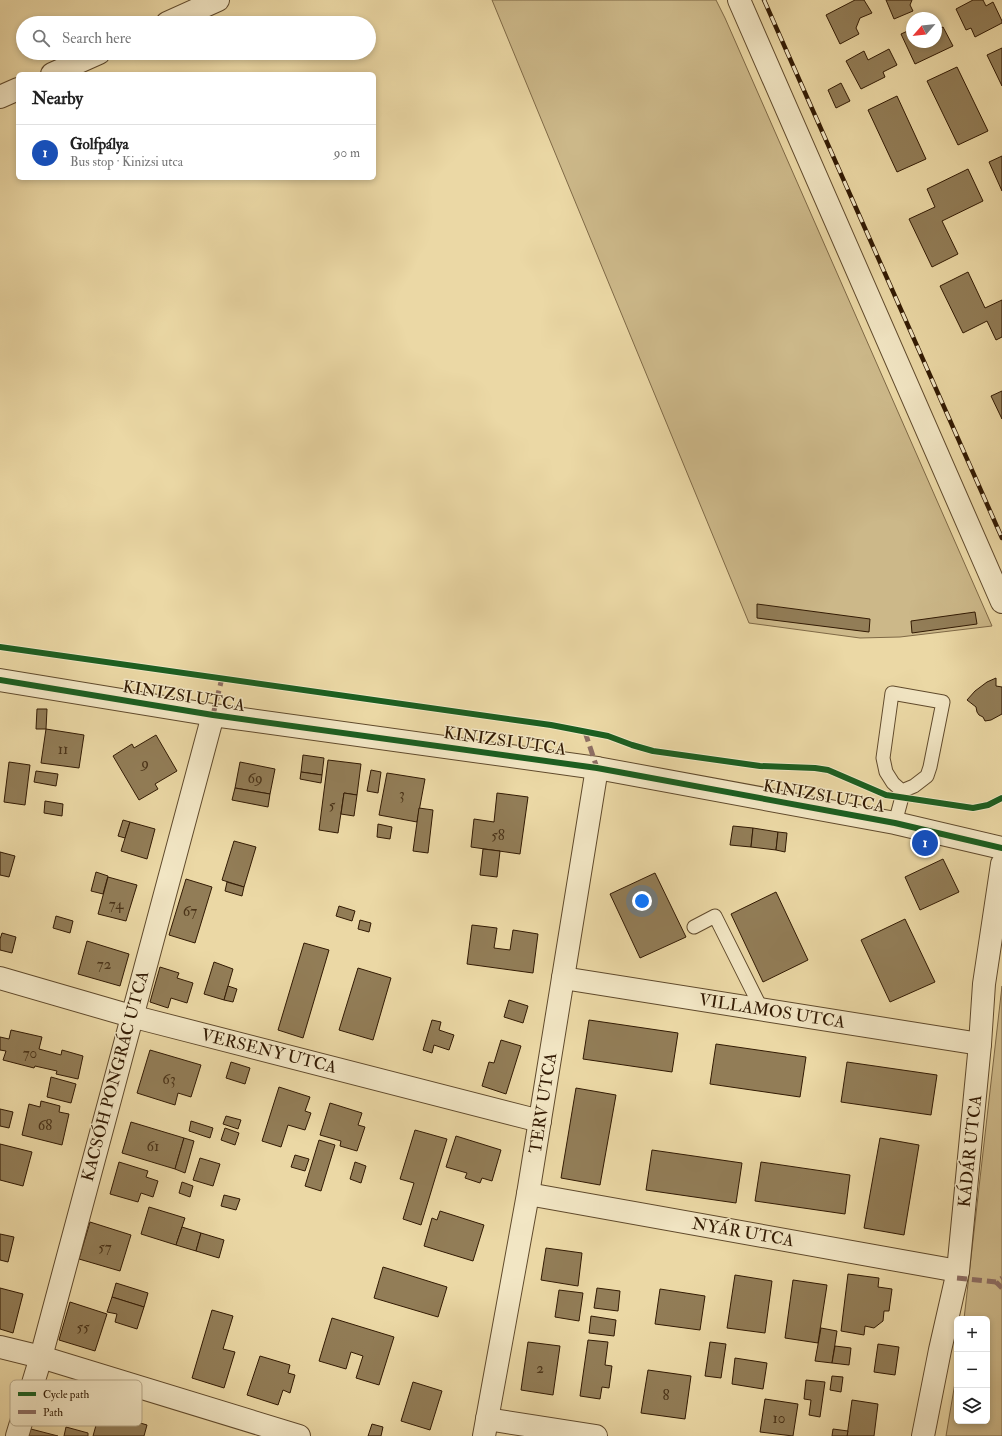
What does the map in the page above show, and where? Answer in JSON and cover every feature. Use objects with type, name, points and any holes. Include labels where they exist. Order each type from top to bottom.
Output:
[{"type":"street","points":[[183,16],[218,0]]},
{"type":"street","points":[[739,0],[1002,602]]},
{"type":"street","points":[[56,72],[83,60]]},
{"type":"street","points":[[0,97],[16,90]]},
{"type":"street","name":"KINIZSI UTCA","points":[[0,680],[213,715],[597,768],[895,823],[1002,848]]},
{"type":"street","name":"KACSÓH PONGRÁC UTCA","points":[[34,1380],[213,715]]},
{"type":"street","name":"TERV UTCA","points":[[486,1428],[528,1194],[597,768]]},
{"type":"street","name":"KÁDÁR UTCA","points":[[924,1436],[940,1350],[958,1271],[980,1044],[984,984],[1002,864]]},
{"type":"street","name":"VERSENY UTCA","points":[[0,978],[131,1016],[540,1121]]},
{"type":"street","name":"VILLAMOS UTCA","points":[[563,978],[980,1044]]},
{"type":"street","name":"NYÁR UTCA","points":[[528,1194],[958,1271]]},
{"type":"street","points":[[0,1347],[41,1357],[116,1380]]},
{"type":"street","points":[[142,1388],[299,1436]]},
{"type":"street","name":"KACSÓH PONGRÁC UTCA","points":[[16,1436],[19,1426]]},
{"type":"street","points":[[486,1428],[596,1436]]},
{"type":"lane","points":[[895,823],[902,792],[893,783],[886,772],[883,758],[892,693],[943,702],[927,776],[914,786],[902,792]]},
{"type":"lane","points":[[694,927],[715,916],[762,1010]]},
{"type":"shaded area","points":[[492,0],[716,0],[992,626],[900,637],[860,638],[749,623]]},
{"type":"shaded area","points":[[1002,986],[1002,1436],[946,1436],[954,1389],[954,1424],[990,1424],[990,1316],[964,1316]]},
{"type":"building","points":[[855,0],[864,0],[872,13],[860,18],[856,28],[859,34],[840,44],[826,15]]},
{"type":"building","points":[[886,0],[912,0],[910,5],[913,11],[906,12],[906,14],[894,19]]},
{"type":"building","points":[[973,0],[983,0],[986,6],[993,2],[1002,21],[1002,23],[975,37],[971,28],[966,30],[956,9]]},
{"type":"building","points":[[942,27],[953,46],[915,64],[908,48],[942,48]]},
{"type":"building","points":[[906,32],[906,45],[901,34]]},
{"type":"building","points":[[1002,48],[1002,86],[987,55]]},
{"type":"building","points":[[889,49],[897,65],[883,72],[885,77],[861,89],[846,61],[864,51],[868,60]]},
{"type":"building","points":[[957,67],[988,131],[958,145],[927,81]]},
{"type":"building","points":[[841,83],[850,101],[836,108],[828,90]]},
{"type":"building","points":[[897,96],[926,159],[897,172],[868,110]]},
{"type":"building","points":[[1002,156],[1002,191],[989,162]]},
{"type":"building","points":[[968,169],[983,201],[942,221],[958,254],[932,267],[909,219],[935,207],[927,189]]},
{"type":"building","points":[[968,272],[985,308],[1002,300],[1002,337],[996,340],[987,321],[963,333],[940,286]]},
{"type":"building","points":[[1002,391],[1002,419],[991,396]]},
{"type":"building","points":[[757,604],[870,619],[869,632],[757,618]]},
{"type":"building","points":[[975,612],[977,624],[912,633],[911,621]]},
{"type":"building","points":[[996,678],[996,686],[1002,687],[1002,714],[991,720],[985,721],[977,712],[976,707],[967,700],[975,691],[987,682]]},
{"type":"building","points":[[37,709],[47,709],[46,729],[36,729]]},
{"type":"building","points":[[46,729],[84,735],[79,768],[41,763]]},
{"type":"building","points":[[156,735],[177,771],[155,784],[158,789],[139,800],[113,756],[132,744],[134,748]]},
{"type":"building","points":[[303,755],[324,758],[322,775],[301,772]]},
{"type":"building","points":[[328,760],[361,764],[357,795],[344,793],[338,833],[319,830]]},
{"type":"building","points":[[9,762],[30,765],[25,805],[4,802]]},
{"type":"building","points":[[240,762],[275,769],[270,794],[235,788]]},
{"type":"building","points":[[371,770],[381,772],[378,793],[367,791]]},
{"type":"building","points":[[36,771],[58,774],[56,786],[34,782]]},
{"type":"building","points":[[301,772],[322,775],[321,783],[300,779]]},
{"type":"building","points":[[387,773],[425,779],[417,822],[379,815]]},
{"type":"building","points":[[235,788],[270,794],[268,807],[232,800]]},
{"type":"building","points":[[344,793],[357,795],[354,816],[341,814]]},
{"type":"building","points":[[497,793],[528,797],[520,854],[471,847],[474,819],[494,822]]},
{"type":"building","points":[[45,801],[63,804],[62,816],[44,813]]},
{"type":"building","points":[[419,808],[433,810],[428,853],[413,851]]},
{"type":"building","points":[[123,820],[130,822],[125,838],[118,836]]},
{"type":"building","points":[[130,822],[155,829],[147,859],[121,851]]},
{"type":"building","points":[[378,824],[392,827],[390,839],[377,837]]},
{"type":"building","points":[[733,826],[753,828],[751,847],[730,845]]},
{"type":"building","points":[[753,828],[778,832],[776,850],[751,847]]},
{"type":"building","points":[[778,832],[787,833],[785,852],[776,850]]},
{"type":"building","points":[[234,841],[256,847],[244,887],[222,880]]},
{"type":"building","points":[[483,849],[500,851],[497,877],[480,875]]},
{"type":"building","points":[[0,852],[15,856],[9,877],[0,875]]},
{"type":"building","points":[[943,859],[959,892],[920,910],[905,877]]},
{"type":"building","points":[[96,872],[108,876],[103,894],[91,891]]},
{"type":"building","points":[[655,873],[686,937],[640,958],[610,894]]},
{"type":"building","points":[[108,877],[137,885],[126,921],[98,914]]},
{"type":"building","points":[[186,879],[212,887],[195,943],[169,935]]},
{"type":"building","points":[[227,882],[244,887],[242,896],[225,891]]},
{"type":"building","points":[[776,892],[808,960],[763,982],[731,914]]},
{"type":"building","points":[[339,906],[355,911],[352,921],[336,916]]},
{"type":"building","points":[[56,916],[73,921],[70,933],[53,928]]},
{"type":"building","points":[[905,919],[935,982],[890,1002],[861,940]]},
{"type":"building","points":[[360,920],[371,923],[369,932],[358,929]]},
{"type":"building","points":[[472,925],[497,928],[494,948],[510,950],[513,930],[538,934],[533,973],[467,964]]},
{"type":"building","points":[[2,933],[16,937],[12,953],[0,950],[0,939]]},
{"type":"building","points":[[87,941],[129,954],[120,986],[78,974]]},
{"type":"building","points":[[304,943],[329,950],[303,1038],[278,1030]]},
{"type":"building","points":[[214,962],[233,969],[224,1000],[204,994]]},
{"type":"building","points":[[160,967],[179,973],[177,978],[193,983],[187,1003],[171,998],[168,1008],[150,1002]]},
{"type":"building","points":[[358,968],[391,978],[373,1040],[339,1030]]},
{"type":"building","points":[[228,986],[237,989],[233,1002],[224,1000]]},
{"type":"building","points":[[509,1000],[528,1006],[523,1023],[504,1017]]},
{"type":"building","points":[[432,1020],[441,1022],[439,1030],[454,1035],[449,1050],[434,1045],[432,1053],[423,1050]]},
{"type":"building","points":[[589,1020],[678,1033],[672,1072],[583,1059]]},
{"type":"building","points":[[11,1030],[42,1037],[39,1049],[61,1055],[62,1050],[83,1056],[78,1079],[56,1074],[57,1071],[35,1066],[34,1068],[3,1060],[6,1051],[0,1050],[0,1037],[9,1039]]},
{"type":"building","points":[[501,1040],[521,1046],[506,1094],[482,1086],[489,1062],[494,1063]]},
{"type":"building","points":[[716,1044],[806,1057],[800,1097],[710,1084]]},
{"type":"building","points":[[150,1050],[201,1065],[191,1097],[178,1093],[175,1105],[137,1093]]},
{"type":"building","points":[[231,1062],[250,1068],[245,1084],[226,1078]]},
{"type":"building","points":[[847,1062],[937,1075],[931,1115],[841,1102]]},
{"type":"building","points":[[51,1077],[76,1084],[71,1103],[47,1097]]},
{"type":"building","points":[[279,1087],[310,1097],[305,1111],[311,1113],[305,1130],[288,1125],[281,1147],[262,1141]]},
{"type":"building","points":[[576,1088],[616,1095],[600,1185],[561,1178]]},
{"type":"building","points":[[41,1101],[60,1106],[59,1112],[69,1114],[62,1145],[22,1135],[29,1104],[40,1107]]},
{"type":"building","points":[[330,1103],[362,1113],[358,1125],[365,1127],[357,1151],[340,1146],[341,1141],[320,1135]]},
{"type":"building","points":[[0,1109],[13,1112],[9,1128],[0,1126]]},
{"type":"building","points":[[226,1116],[241,1120],[238,1129],[223,1124]]},
{"type":"building","points":[[191,1121],[213,1128],[210,1138],[189,1131]]},
{"type":"building","points":[[131,1122],[184,1138],[175,1169],[122,1153]]},
{"type":"building","points":[[225,1128],[239,1133],[235,1145],[221,1140]]},
{"type":"building","points":[[415,1130],[447,1139],[421,1225],[403,1219],[414,1183],[400,1179]]},
{"type":"building","points":[[456,1136],[501,1150],[492,1181],[482,1178],[480,1183],[465,1178],[467,1173],[446,1167]]},
{"type":"building","points":[[184,1138],[194,1141],[185,1173],[175,1169]]},
{"type":"building","points":[[880,1138],[919,1145],[904,1235],[864,1228]]},
{"type":"building","points":[[319,1140],[335,1145],[321,1191],[305,1186]]},
{"type":"building","points":[[0,1144],[32,1152],[23,1186],[0,1180]]},
{"type":"building","points":[[652,1150],[742,1163],[736,1203],[646,1190]]},
{"type":"building","points":[[295,1155],[309,1159],[305,1171],[291,1167]]},
{"type":"building","points":[[200,1158],[220,1164],[213,1186],[193,1180]]},
{"type":"building","points":[[119,1162],[148,1171],[146,1177],[158,1181],[153,1197],[141,1193],[138,1202],[110,1194]]},
{"type":"building","points":[[355,1162],[366,1166],[361,1183],[350,1179]]},
{"type":"building","points":[[761,1162],[850,1175],[845,1214],[755,1201]]},
{"type":"building","points":[[182,1182],[193,1186],[190,1197],[179,1193]]},
{"type":"building","points":[[224,1195],[240,1199],[236,1210],[221,1206]]},
{"type":"building","points":[[149,1207],[185,1218],[176,1245],[141,1234]]},
{"type":"building","points":[[440,1211],[484,1225],[473,1261],[424,1246],[432,1218],[437,1220]]},
{"type":"building","points":[[90,1222],[131,1235],[120,1271],[79,1259]]},
{"type":"building","points":[[182,1227],[201,1233],[196,1251],[176,1245]]},
{"type":"building","points":[[201,1233],[224,1240],[219,1258],[196,1251]]},
{"type":"building","points":[[0,1234],[14,1237],[8,1262],[0,1260]]},
{"type":"building","points":[[546,1248],[582,1253],[578,1286],[541,1280]]},
{"type":"building","points":[[383,1267],[447,1287],[438,1317],[374,1298]]},
{"type":"building","points":[[848,1274],[879,1278],[878,1287],[892,1289],[889,1311],[884,1311],[883,1321],[874,1328],[865,1326],[864,1335],[841,1331]]},
{"type":"building","points":[[735,1275],[772,1281],[765,1333],[727,1328]]},
{"type":"building","points":[[793,1280],[827,1285],[818,1343],[785,1338]]},
{"type":"building","points":[[116,1283],[148,1293],[144,1307],[112,1297]]},
{"type":"building","points":[[0,1288],[23,1294],[13,1333],[0,1329]]},
{"type":"building","points":[[597,1288],[620,1291],[618,1311],[594,1308]]},
{"type":"building","points":[[660,1289],[705,1296],[700,1330],[655,1324]]},
{"type":"building","points":[[559,1290],[583,1293],[579,1321],[555,1317]]},
{"type":"building","points":[[112,1297],[144,1307],[137,1329],[115,1322],[117,1314],[107,1312]]},
{"type":"building","points":[[70,1302],[107,1314],[95,1351],[59,1340]]},
{"type":"building","points":[[212,1310],[233,1316],[223,1349],[235,1352],[224,1388],[192,1378]]},
{"type":"building","points":[[591,1316],[616,1320],[614,1336],[589,1333]]},
{"type":"building","points":[[332,1318],[394,1337],[379,1385],[356,1378],[363,1356],[351,1352],[346,1369],[319,1361]]},
{"type":"building","points":[[821,1328],[837,1331],[832,1363],[815,1361]]},
{"type":"building","points":[[588,1340],[608,1342],[605,1365],[612,1366],[609,1388],[602,1387],[600,1399],[580,1396]]},
{"type":"building","points":[[528,1342],[560,1346],[553,1395],[521,1390]]},
{"type":"building","points":[[710,1342],[726,1344],[721,1378],[705,1376]]},
{"type":"building","points":[[878,1344],[899,1347],[895,1375],[874,1372]]},
{"type":"building","points":[[835,1346],[851,1348],[849,1365],[832,1363]]},
{"type":"building","points":[[260,1356],[290,1365],[288,1373],[295,1375],[290,1393],[283,1390],[278,1405],[247,1395]]},
{"type":"building","points":[[735,1358],[767,1363],[763,1389],[732,1384]]},
{"type":"building","points":[[648,1370],[691,1376],[685,1419],[641,1413]]},
{"type":"building","points":[[832,1376],[843,1377],[841,1392],[830,1390]]},
{"type":"building","points":[[806,1380],[825,1382],[820,1417],[809,1415],[811,1400],[804,1399]]},
{"type":"building","points":[[413,1382],[442,1391],[430,1430],[401,1421]]},
{"type":"building","points":[[765,1399],[798,1404],[793,1436],[760,1432]]},
{"type":"building","points":[[852,1400],[878,1404],[874,1436],[847,1436]]},
{"type":"building","points":[[142,1424],[147,1425],[144,1436],[93,1436],[96,1426],[142,1426]]},
{"type":"building","points":[[372,1424],[383,1427],[381,1436],[368,1436]]},
{"type":"building","points":[[66,1427],[88,1433],[88,1436],[64,1436]]},
{"type":"building","points":[[27,1428],[58,1436],[25,1436]]},
{"type":"building","points":[[833,1429],[848,1431],[847,1436],[832,1436]]},
{"type":"railway","points":[[764,0],[1002,538]]},
{"type":"marked path","points":[[213,715],[222,678]]},
{"type":"marked path","points":[[585,732],[597,768]]},
{"type":"marked path","points":[[957,1278],[996,1282],[1002,1278]]},
{"type":"marked path","points":[[996,1282],[1002,1288]]},
{"type":"cycle path","points":[[0,647],[551,725],[608,736],[653,751],[760,766],[815,768],[828,770],[886,795],[973,808],[988,805],[1002,798]]},
{"type":"cycle path","points":[[0,680],[213,715],[597,768],[895,823],[1002,848]]},
{"type":"place","name":"Golfpálya","points":[[925,843]]}]
